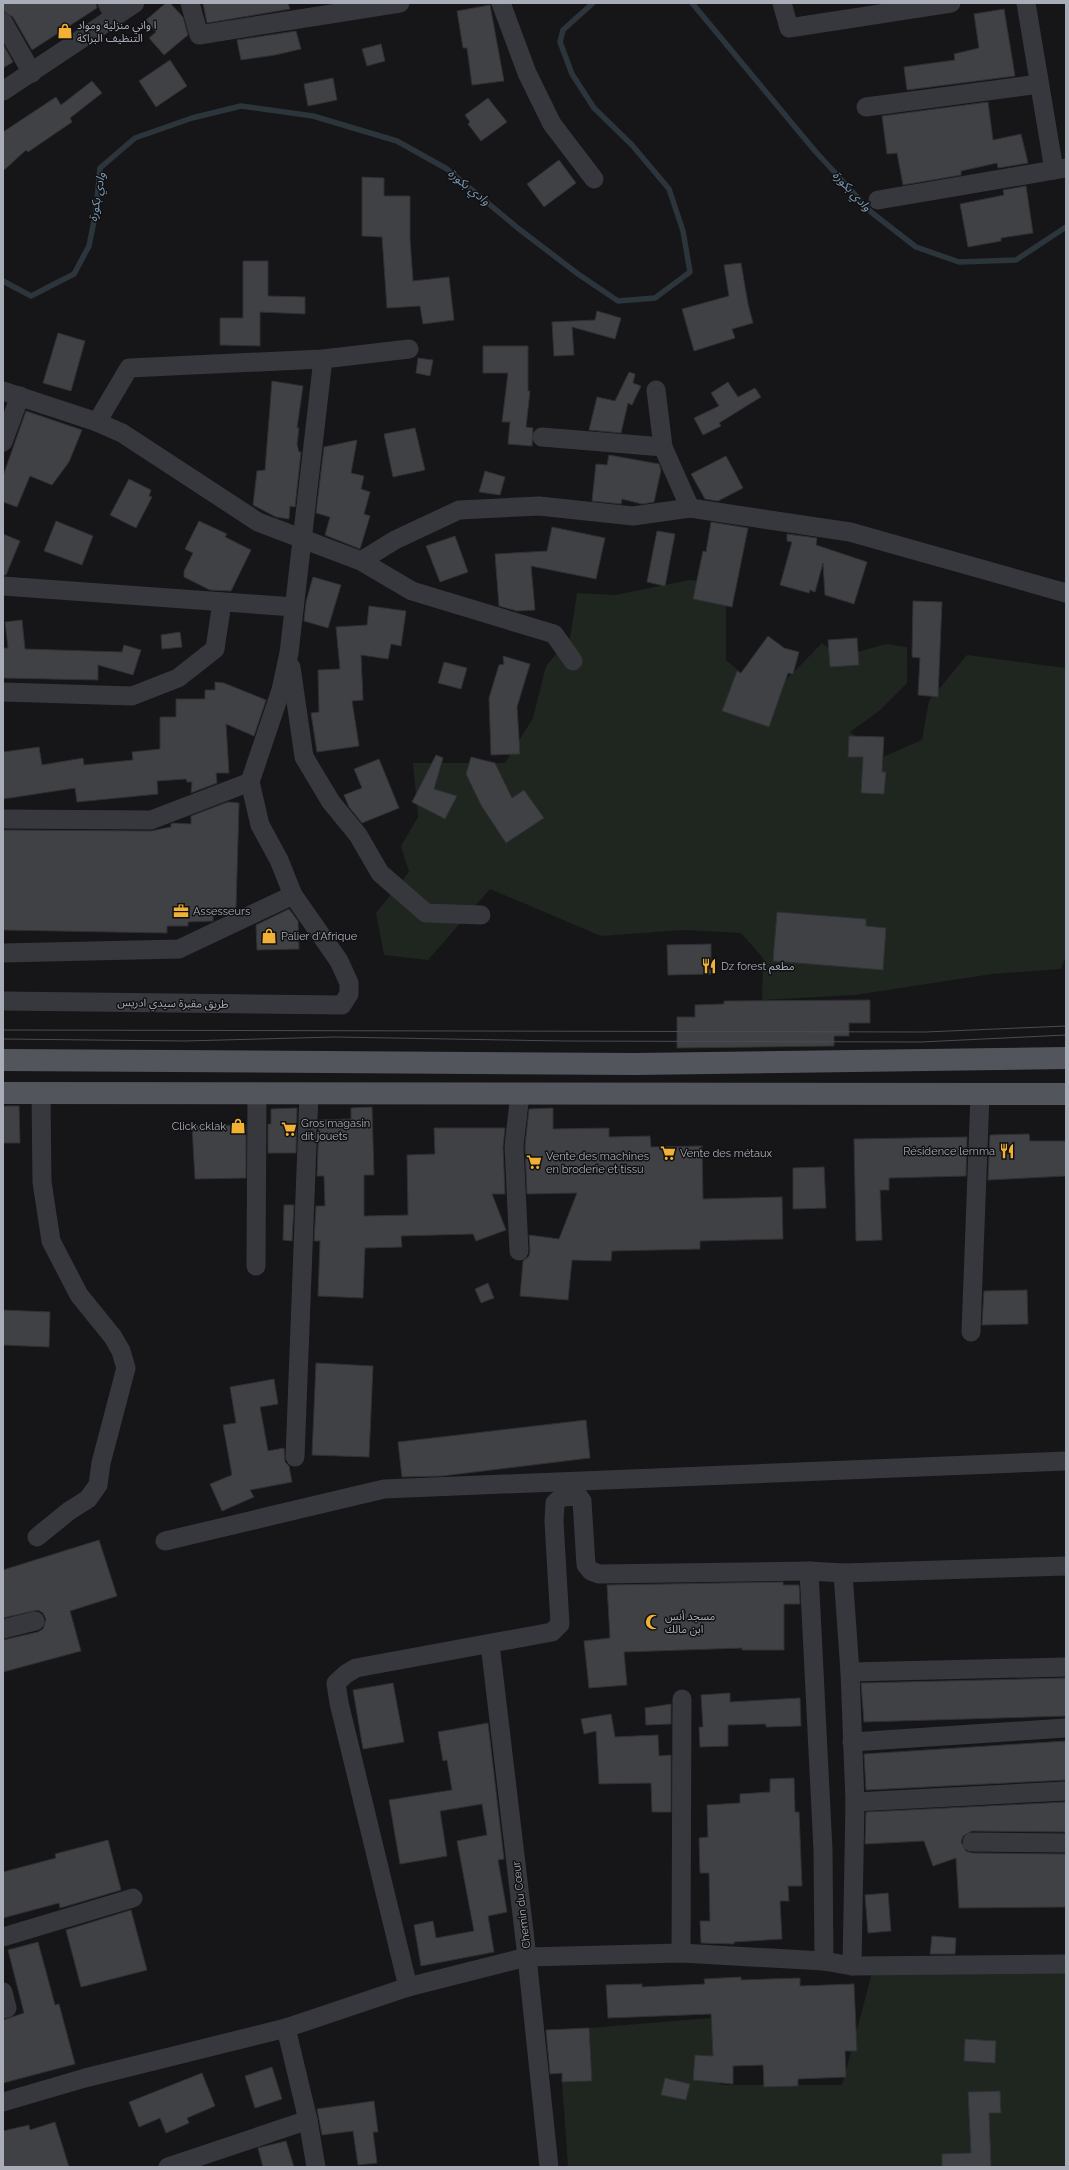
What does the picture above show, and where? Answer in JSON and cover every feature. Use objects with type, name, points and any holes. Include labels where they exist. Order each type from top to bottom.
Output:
[{"type":"main road","points":[[3,1060],[636,1064],[1066,1058]]},
{"type":"main road","points":[[3,1093],[1066,1094]]},
{"type":"street","points":[[3,91],[32,73],[111,10],[136,3]]},
{"type":"street","points":[[190,3],[199,35],[400,3]]},
{"type":"street","points":[[501,3],[527,73],[552,124],[594,179]]},
{"type":"street","points":[[782,3],[789,28],[951,3]]},
{"type":"street","points":[[878,200],[1060,169],[1039,84],[1026,3]]},
{"type":"street","points":[[3,22],[32,73]]},
{"type":"street","points":[[866,107],[1039,84]]},
{"type":"street","points":[[97,422],[129,368],[323,359],[409,349]]},
{"type":"street","points":[[3,953],[179,949],[293,895],[279,860],[260,825],[250,782],[282,690],[289,653],[323,359]]},
{"type":"street","points":[[656,390],[663,447],[690,508]]},
{"type":"street","points":[[3,442],[11,393],[97,422],[122,433],[258,522],[360,561],[412,592],[554,634],[573,661]]},
{"type":"street","points":[[542,437],[663,447]]},
{"type":"street","points":[[360,561],[395,540],[459,510],[539,506],[633,516],[690,508],[850,532],[1066,592]]},
{"type":"street","points":[[3,586],[294,607]]},
{"type":"street","points":[[3,692],[132,696],[178,678],[215,649],[222,602]]},
{"type":"street","points":[[289,653],[304,757],[331,802],[358,835],[380,873],[426,914],[481,915]]},
{"type":"street","points":[[3,819],[151,820],[250,782]]},
{"type":"street","name":"طريق مقبرة سيدي ادريس","points":[[3,1001],[342,1005],[349,994],[349,983],[339,961],[293,895]]},
{"type":"street","points":[[256,1266],[257,1093]]},
{"type":"street","points":[[295,1457],[309,1093]]},
{"type":"street","points":[[37,1537],[68,1511],[88,1499],[98,1485],[101,1463],[126,1368],[121,1351],[116,1342],[79,1295],[51,1242],[42,1182],[41,1094]]},
{"type":"street","points":[[519,1251],[514,1146],[520,1094]]},
{"type":"street","points":[[970,1332],[980,1095]]},
{"type":"street","points":[[165,1541],[384,1489],[1066,1461]]},
{"type":"street","points":[[408,1987],[339,1703],[336,1683],[356,1668],[552,1632],[560,1624],[554,1521],[555,1503],[562,1497],[578,1496],[582,1501],[586,1565],[591,1571],[599,1574],[809,1571],[843,1573],[1066,1566]]},
{"type":"street","points":[[809,1571],[822,1826],[824,1961]]},
{"type":"street","points":[[843,1573],[850,1672],[855,1802],[852,1966]]},
{"type":"street","points":[[3,1629],[35,1621]]},
{"type":"street","name":"Chemin du Cœur","points":[[490,1644],[527,1956],[549,2167]]},
{"type":"street","points":[[850,1672],[1066,1667]]},
{"type":"street","points":[[681,1954],[682,1699]]},
{"type":"street","points":[[852,1742],[1066,1728]]},
{"type":"street","points":[[855,1802],[1066,1791]]},
{"type":"street","points":[[972,1842],[1066,1843]]},
{"type":"street","points":[[3,1937],[133,1898]]},
{"type":"street","points":[[3,2102],[85,2078],[286,2028],[408,1987],[527,1956],[681,1954],[824,1961],[852,1966],[1066,1964]]},
{"type":"street","points":[[3,1992],[7,2008],[3,2009]]},
{"type":"street","points":[[286,2028],[308,2120],[316,2167]]},
{"type":"street","points":[[168,2167],[308,2120]]},
{"type":"shaded area","points":[[690,580],[726,584],[726,660],[753,683],[782,684],[822,643],[840,657],[886,644],[907,647],[907,683],[879,711],[850,732],[883,757],[922,740],[929,701],[967,655],[1066,668],[1066,956],[1061,969],[992,974],[855,995],[762,1000],[763,958],[741,933],[683,930],[601,936],[490,889],[428,960],[384,955],[376,913],[409,872],[401,846],[418,817],[413,763],[505,763],[533,718],[546,666],[570,638],[577,593],[615,595]]},
{"type":"shaded area","points":[[872,1973],[1066,1973],[1066,2167],[568,2167],[562,2082],[592,2081],[589,2028],[711,2018],[721,2085],[842,2085]]},
{"type":"building","points":[[3,3],[96,3],[97,8],[32,50],[13,17],[3,11]]},
{"type":"building","points":[[166,3],[170,3],[183,17],[188,35],[164,55],[149,38],[156,32],[146,20]]},
{"type":"building","points":[[203,3],[288,3],[290,9],[207,23]]},
{"type":"building","points":[[490,5],[504,81],[472,85],[467,48],[463,48],[457,11]]},
{"type":"building","points":[[1004,9],[1015,76],[907,90],[904,67],[955,60],[954,54],[979,48],[974,14]]},
{"type":"building","points":[[296,31],[301,49],[275,55],[241,60],[237,40]]},
{"type":"building","points":[[3,44],[13,62],[3,68]]},
{"type":"building","points":[[381,44],[385,61],[367,66],[362,49]]},
{"type":"building","points":[[170,60],[187,86],[156,107],[139,81]]},
{"type":"building","points":[[333,78],[337,100],[308,106],[304,84]]},
{"type":"building","points":[[92,81],[102,93],[70,118],[72,122],[28,152],[26,150],[3,171],[3,132],[56,97],[61,105]]},
{"type":"building","points":[[488,98],[507,122],[481,141],[468,124],[470,122],[465,115]]},
{"type":"building","points":[[988,102],[993,140],[1021,134],[1028,163],[998,168],[997,163],[961,171],[961,175],[903,185],[897,153],[887,154],[882,116]]},
{"type":"building","points":[[559,160],[576,183],[544,207],[527,184]]},
{"type":"building","points":[[362,177],[384,178],[384,196],[410,196],[410,239],[413,281],[449,277],[454,320],[423,324],[420,306],[387,308],[382,237],[362,236]]},
{"type":"building","points":[[1026,186],[1033,233],[1001,238],[1001,241],[968,247],[960,204],[1004,195],[1003,190]]},
{"type":"building","points":[[243,261],[268,261],[268,296],[305,297],[305,314],[260,312],[260,346],[220,345],[220,318],[243,318]]},
{"type":"building","points":[[741,263],[753,323],[732,329],[735,338],[694,351],[682,309],[729,296],[724,265]]},
{"type":"building","points":[[597,311],[621,318],[615,339],[572,327],[574,355],[554,356],[552,322],[595,320]]},
{"type":"building","points":[[58,333],[85,341],[71,391],[43,383]]},
{"type":"building","points":[[483,346],[528,346],[528,391],[530,391],[526,427],[533,428],[532,446],[508,444],[510,422],[502,422],[508,373],[483,373]]},
{"type":"building","points":[[418,358],[433,360],[430,376],[416,373]]},
{"type":"building","points":[[629,372],[635,374],[633,383],[641,386],[632,405],[628,403],[621,433],[589,430],[597,397],[615,401]]},
{"type":"building","points":[[272,381],[303,386],[297,428],[299,428],[297,444],[299,452],[301,452],[295,507],[290,506],[289,519],[276,517],[253,505],[257,471],[265,470]]},
{"type":"building","points":[[728,382],[738,397],[755,388],[761,397],[719,423],[721,426],[703,435],[694,418],[719,406],[711,393]]},
{"type":"building","points":[[26,411],[82,430],[69,462],[52,485],[30,476],[17,507],[3,502],[3,476]]},
{"type":"building","points":[[415,428],[425,470],[393,477],[384,434]]},
{"type":"building","points":[[357,440],[351,473],[364,476],[361,489],[370,492],[364,514],[370,516],[360,549],[325,535],[330,517],[316,513],[324,447]]},
{"type":"building","points":[[609,455],[659,464],[661,470],[654,502],[642,504],[622,499],[621,504],[592,501],[596,464],[607,465]]},
{"type":"building","points":[[726,456],[743,488],[718,501],[705,499],[691,474]]},
{"type":"building","points":[[485,471],[505,477],[500,495],[479,492]]},
{"type":"building","points":[[129,479],[151,490],[149,496],[152,497],[136,528],[110,515]]},
{"type":"building","points":[[56,521],[93,536],[82,565],[44,551]]},
{"type":"building","points":[[199,521],[227,534],[225,537],[251,550],[231,591],[210,590],[184,577],[184,571],[193,553],[185,549]]},
{"type":"building","points":[[711,522],[748,528],[732,607],[693,599],[703,551],[706,552]]},
{"type":"building","points":[[552,527],[605,538],[596,579],[531,566],[535,610],[517,611],[499,606],[495,554],[547,551]]},
{"type":"building","points":[[657,531],[675,534],[665,586],[647,582]]},
{"type":"building","points":[[3,534],[20,541],[6,575],[3,575]]},
{"type":"building","points":[[787,534],[817,538],[816,545],[867,562],[854,604],[825,595],[823,563],[815,592],[810,590],[809,593],[780,585],[792,542],[787,541]]},
{"type":"building","points":[[455,536],[468,572],[440,582],[426,546]]},
{"type":"building","points":[[313,577],[341,585],[328,628],[304,621],[306,602]]},
{"type":"building","points":[[913,601],[942,602],[938,697],[918,695],[920,658],[912,657]]},
{"type":"building","points":[[369,606],[406,611],[401,646],[391,644],[388,659],[361,655],[363,700],[352,701],[359,746],[317,752],[311,713],[319,712],[318,670],[340,669],[336,627],[367,625]]},
{"type":"building","points":[[22,620],[25,649],[122,652],[124,645],[141,650],[133,675],[98,665],[98,680],[3,678],[3,648],[8,648],[5,622]]},
{"type":"building","points":[[180,632],[182,647],[162,649],[161,635]]},
{"type":"building","points":[[768,636],[784,648],[799,652],[793,674],[788,673],[769,727],[722,711],[737,671],[741,673]]},
{"type":"building","points":[[857,638],[859,665],[830,667],[828,640]]},
{"type":"building","points":[[503,656],[530,664],[517,707],[520,754],[491,755],[489,698],[499,665],[504,664]]},
{"type":"building","points":[[444,662],[467,668],[461,689],[438,683]]},
{"type":"building","points":[[215,682],[224,683],[266,700],[254,736],[226,724],[229,773],[216,773],[217,783],[191,793],[192,782],[187,782],[186,779],[157,781],[158,794],[77,802],[75,788],[3,799],[3,752],[39,747],[42,765],[83,758],[84,765],[133,760],[132,752],[160,749],[160,717],[176,717],[176,699],[205,699],[205,690],[215,690]]},
{"type":"building","points":[[849,736],[884,737],[882,772],[886,772],[884,794],[861,793],[863,757],[848,757]]},
{"type":"building","points":[[436,755],[443,758],[434,789],[457,796],[445,819],[412,802]]},
{"type":"building","points":[[471,757],[495,763],[512,798],[524,790],[544,818],[506,843],[481,805],[466,774]]},
{"type":"building","points":[[379,759],[399,808],[362,823],[349,807],[344,795],[362,788],[354,769]]},
{"type":"building","points":[[228,802],[239,803],[236,908],[213,908],[213,921],[188,922],[188,926],[167,926],[167,933],[3,930],[3,830],[151,831],[171,827],[171,824],[173,823],[191,824],[191,816]]},
{"type":"building","points":[[289,909],[298,921],[299,949],[257,950],[256,925]]},
{"type":"building","points":[[777,912],[866,919],[866,926],[886,928],[883,970],[773,961]]},
{"type":"building","points":[[711,944],[711,974],[668,975],[667,945]]},
{"type":"building","points":[[870,1000],[870,1023],[849,1023],[849,1036],[834,1036],[834,1046],[677,1048],[677,1017],[695,1017],[695,1005],[724,1004],[724,1001]]},
{"type":"building","points":[[3,1106],[19,1106],[20,1143],[3,1143]]},
{"type":"building","points":[[372,1107],[374,1175],[364,1175],[364,1216],[408,1215],[407,1155],[435,1154],[434,1128],[505,1128],[503,1147],[505,1194],[492,1194],[506,1230],[476,1241],[473,1234],[401,1236],[402,1247],[365,1248],[363,1298],[318,1296],[320,1241],[314,1241],[316,1206],[325,1206],[324,1176],[317,1176],[319,1120],[351,1119],[351,1108]]},
{"type":"building","points":[[297,1108],[296,1153],[268,1153],[268,1124],[271,1124],[271,1109]]},
{"type":"building","points":[[553,1108],[553,1129],[609,1128],[609,1137],[650,1136],[651,1147],[702,1146],[703,1199],[782,1197],[783,1239],[700,1241],[700,1249],[612,1251],[611,1261],[572,1260],[568,1300],[520,1296],[523,1261],[529,1256],[530,1251],[529,1235],[559,1239],[577,1193],[527,1194],[525,1146],[529,1109]]},
{"type":"building","points":[[246,1125],[246,1178],[195,1179],[192,1126]]},
{"type":"building","points":[[1029,1134],[1030,1141],[1066,1141],[1066,1176],[988,1180],[990,1135]]},
{"type":"building","points":[[967,1137],[966,1176],[889,1178],[889,1190],[880,1190],[882,1240],[856,1241],[854,1139]]},
{"type":"building","points":[[824,1167],[826,1208],[793,1209],[793,1168]]},
{"type":"building","points":[[284,1205],[294,1205],[292,1241],[283,1240]]},
{"type":"building","points":[[488,1283],[494,1298],[481,1303],[475,1289]]},
{"type":"building","points":[[1027,1290],[1028,1324],[982,1325],[984,1291]]},
{"type":"building","points":[[3,1310],[50,1312],[49,1347],[3,1345]]},
{"type":"building","points":[[316,1363],[373,1366],[369,1457],[312,1455]]},
{"type":"building","points":[[274,1379],[278,1404],[260,1407],[268,1451],[284,1448],[285,1462],[289,1466],[292,1482],[250,1490],[254,1497],[222,1511],[210,1484],[232,1475],[223,1425],[236,1423],[230,1387]]},
{"type":"building","points":[[586,1420],[590,1458],[442,1476],[402,1477],[398,1442]]},
{"type":"building","points":[[99,1540],[117,1596],[70,1611],[81,1651],[3,1672],[3,1640],[38,1632],[43,1629],[46,1619],[43,1613],[38,1610],[3,1618],[3,1570]]},
{"type":"building","points":[[783,1582],[783,1585],[799,1585],[800,1604],[784,1604],[784,1650],[742,1650],[742,1648],[624,1652],[627,1685],[589,1688],[584,1641],[610,1638],[607,1585]]},
{"type":"building","points":[[1066,1678],[1066,1716],[864,1722],[861,1683]]},
{"type":"building","points":[[393,1683],[404,1742],[363,1749],[353,1690]]},
{"type":"building","points":[[730,1693],[730,1702],[800,1698],[801,1726],[766,1727],[766,1724],[728,1725],[728,1746],[700,1747],[699,1727],[703,1727],[701,1695]]},
{"type":"building","points":[[671,1704],[671,1724],[646,1725],[645,1708]]},
{"type":"building","points":[[611,1714],[615,1737],[658,1735],[659,1756],[671,1755],[671,1812],[652,1812],[651,1783],[599,1784],[596,1731],[584,1734],[581,1719]]},
{"type":"building","points":[[488,1723],[504,1859],[498,1860],[507,1912],[488,1916],[494,1952],[421,1966],[414,1925],[433,1921],[436,1938],[474,1931],[457,1841],[487,1835],[482,1804],[440,1811],[447,1856],[400,1864],[389,1800],[452,1790],[447,1760],[443,1761],[438,1732]]},
{"type":"building","points":[[1066,1741],[1066,1780],[866,1790],[864,1754]]},
{"type":"building","points":[[794,1778],[795,1812],[799,1812],[802,1886],[788,1886],[789,1901],[780,1901],[782,1939],[734,1942],[734,1944],[701,1943],[700,1921],[710,1921],[709,1873],[700,1873],[699,1838],[708,1837],[707,1805],[740,1803],[740,1794],[770,1792],[770,1779]]},
{"type":"building","points":[[1066,1802],[1066,1832],[972,1831],[963,1836],[961,1842],[966,1851],[972,1853],[1066,1854],[1066,1907],[959,1908],[956,1858],[933,1866],[924,1841],[865,1844],[866,1812]]},
{"type":"building","points":[[108,1840],[121,1890],[60,1908],[59,1903],[3,1918],[3,1872],[56,1858],[55,1854]]},
{"type":"building","points":[[888,1893],[891,1931],[868,1933],[865,1895]]},
{"type":"building","points":[[131,1910],[147,1970],[81,1987],[66,1930]]},
{"type":"building","points":[[932,1936],[956,1938],[955,1954],[930,1954]]},
{"type":"building","points":[[38,1942],[55,2005],[59,2004],[75,2064],[3,2083],[3,2020],[24,2013],[8,1950]]},
{"type":"building","points":[[741,1977],[741,1980],[800,1978],[800,1986],[854,1984],[857,2051],[845,2051],[846,2077],[798,2079],[798,2086],[764,2087],[763,2065],[733,2066],[733,2084],[693,2080],[695,2055],[713,2056],[711,2014],[608,2018],[606,1985],[642,1984],[642,1987],[705,1984],[704,1979]]},
{"type":"building","points":[[589,2028],[592,2081],[562,2082],[562,2073],[550,2074],[546,2030]]},
{"type":"building","points":[[965,2039],[996,2041],[995,2063],[964,2061]]},
{"type":"building","points":[[272,2067],[282,2099],[255,2108],[245,2076]]},
{"type":"building","points":[[202,2073],[215,2106],[187,2118],[189,2123],[166,2133],[160,2118],[139,2127],[129,2102]]},
{"type":"building","points":[[665,2078],[690,2084],[686,2100],[661,2095]]},
{"type":"building","points":[[1000,2091],[1001,2113],[989,2113],[991,2167],[942,2167],[942,2154],[971,2153],[968,2092]]},
{"type":"building","points":[[374,2101],[378,2132],[373,2132],[377,2163],[358,2165],[353,2131],[322,2135],[317,2109]]},
{"type":"building","points":[[55,2122],[69,2167],[3,2167],[3,2131],[29,2125],[30,2130]]},
{"type":"building","points":[[286,2141],[294,2167],[263,2167],[258,2148]]},
{"type":"waterway","name":"وادي بكورة","points":[[3,281],[31,296],[74,274],[89,246],[96,211],[100,168],[135,138],[192,118],[241,106],[313,116],[397,141],[447,169],[519,229],[578,274],[618,301],[655,298],[690,272],[683,231],[669,189],[632,145],[594,108],[572,74],[560,42],[563,30],[593,3]]},
{"type":"waterway","name":"وادي بكورة","points":[[692,3],[815,151],[871,212],[916,247],[959,262],[1016,260],[1066,227]]},
{"type":"tram line","points":[[3,1030],[925,1032],[1066,1026]]},
{"type":"tram line","points":[[3,1039],[184,1041],[335,1037],[563,1041],[921,1042],[1066,1035]]},
{"type":"place","name":"ا واني منزلية ومواد التنظيف البراكة","points":[[65,31]]},
{"type":"place","name":"Assesseurs","points":[[181,911]]},
{"type":"place","name":"Palier d'Afrique","points":[[269,936]]},
{"type":"place","name":"Dz forest مطعم","points":[[709,966]]},
{"type":"place","name":"Click cklak","points":[[238,1126]]},
{"type":"place","name":"Gros magasin dit jouets","points":[[289,1129]]},
{"type":"place","name":"Résidence lemma","points":[[1007,1151]]},
{"type":"place","name":"Vente des métaux","points":[[668,1153]]},
{"type":"place","name":"Vente des machines en broderie et tissu","points":[[534,1162]]},
{"type":"place","name":"مسجد أنس ابن مالك","points":[[653,1622]]}]
